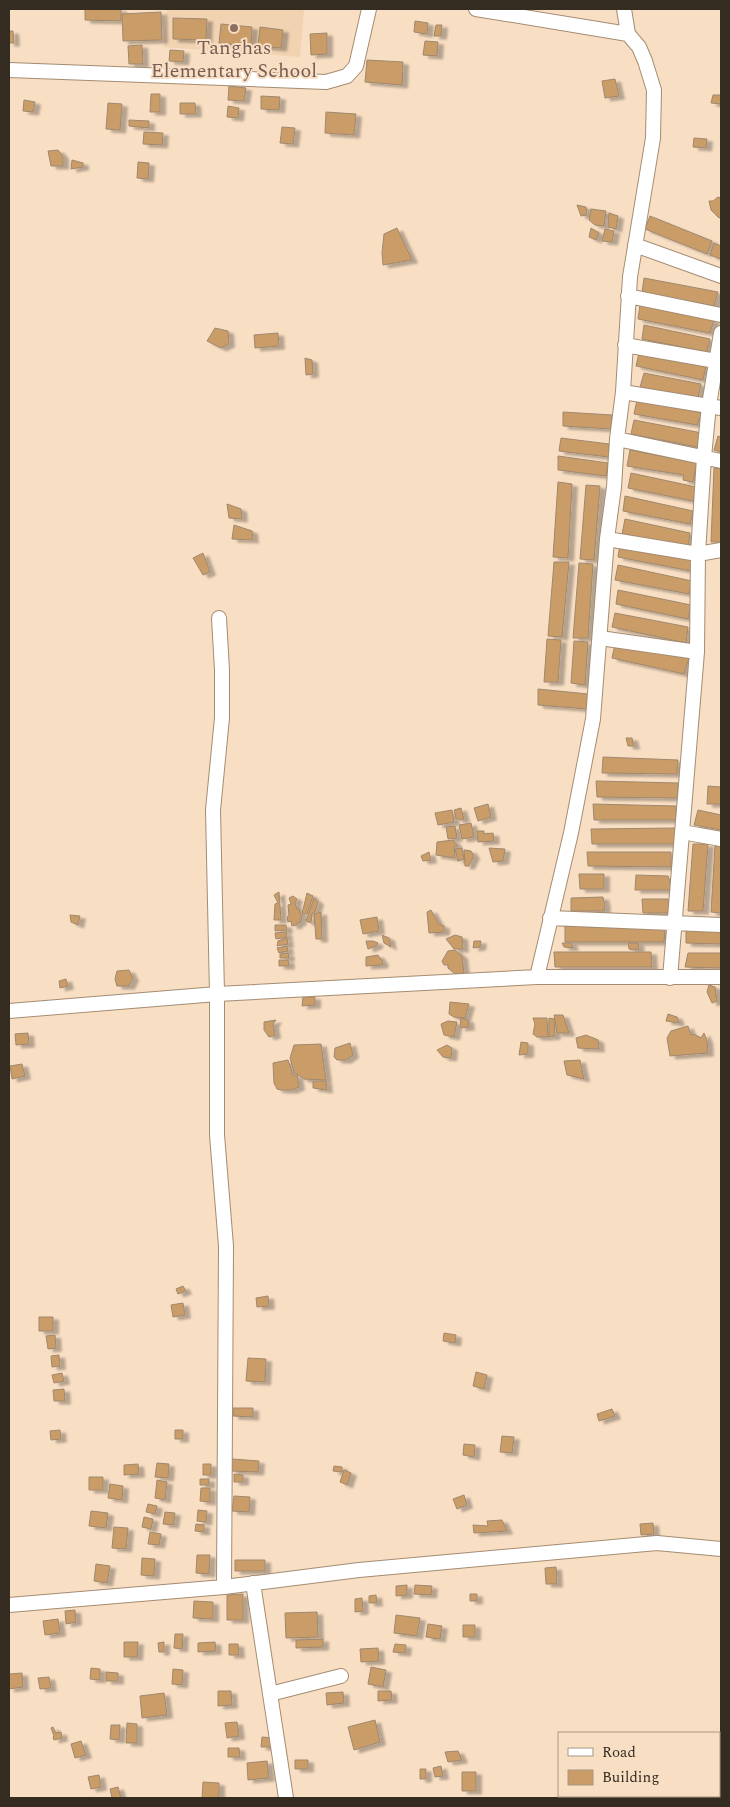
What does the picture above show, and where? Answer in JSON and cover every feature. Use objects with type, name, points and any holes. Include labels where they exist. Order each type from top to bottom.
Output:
[{"type":"street","points":[[9,70],[326,82],[347,76],[356,66],[369,9]]},
{"type":"street","points":[[476,9],[628,34]]},
{"type":"street","points":[[537,977],[571,833],[593,719],[607,539],[623,392],[628,296],[653,138],[654,90],[639,48],[628,34],[624,9]]},
{"type":"street","points":[[635,245],[721,276]]},
{"type":"street","points":[[628,296],[721,315]]},
{"type":"street","points":[[670,978],[697,652],[698,554],[704,457],[715,407],[716,361],[721,333]]},
{"type":"street","points":[[625,345],[716,361]]},
{"type":"street","points":[[623,392],[715,407]]},
{"type":"street","points":[[617,439],[721,461]]},
{"type":"street","points":[[607,539],[698,554],[721,550]]},
{"type":"street","points":[[219,618],[222,718],[213,810],[217,1135],[226,1246],[224,1587]]},
{"type":"street","points":[[600,638],[697,652]]},
{"type":"street","points":[[682,832],[721,838]]},
{"type":"street","points":[[550,918],[721,925]]},
{"type":"street","points":[[9,1011],[216,994],[537,977],[721,977]]},
{"type":"street","points":[[9,1605],[224,1587],[358,1570],[657,1543],[721,1549]]},
{"type":"street","points":[[253,1583],[286,1798]]},
{"type":"street","points":[[270,1694],[342,1676]]},
{"type":"shaded area","name":"Tanghas Elementary School","points":[[167,9],[304,9],[300,57],[164,47]]},
{"type":"building","points":[[85,9],[121,9],[121,21],[85,20]]},
{"type":"building","points":[[161,12],[162,40],[123,41],[122,14]]},
{"type":"building","points":[[173,18],[207,19],[206,40],[173,39]]},
{"type":"building","points":[[415,21],[428,23],[427,34],[414,32]]},
{"type":"building","points":[[221,24],[252,27],[251,46],[219,43]]},
{"type":"building","points":[[436,25],[442,25],[441,36],[434,36]]},
{"type":"building","points":[[260,27],[283,30],[281,48],[258,46]]},
{"type":"building","points":[[9,31],[13,31],[14,43],[9,43]]},
{"type":"building","points":[[327,33],[327,54],[311,55],[310,34]]},
{"type":"building","points":[[425,41],[438,42],[437,56],[423,55]]},
{"type":"building","points":[[142,45],[143,64],[129,64],[128,46]]},
{"type":"building","points":[[170,50],[184,51],[183,62],[169,61]]},
{"type":"building","points":[[367,60],[403,62],[402,85],[365,82]]},
{"type":"building","points":[[615,79],[619,96],[605,98],[602,81]]},
{"type":"building","points":[[229,86],[246,88],[244,101],[228,100]]},
{"type":"building","points":[[151,94],[160,94],[160,112],[150,112]]},
{"type":"building","points":[[713,95],[721,95],[721,104],[711,103]]},
{"type":"building","points":[[261,96],[280,97],[279,110],[261,109]]},
{"type":"building","points":[[24,100],[35,102],[33,112],[23,111]]},
{"type":"building","points":[[108,103],[122,104],[120,130],[106,129]]},
{"type":"building","points":[[180,103],[195,103],[196,114],[180,114]]},
{"type":"building","points":[[228,106],[239,108],[238,118],[227,117]]},
{"type":"building","points":[[326,112],[356,114],[354,135],[325,133]]},
{"type":"building","points":[[129,120],[149,121],[149,128],[129,126]]},
{"type":"building","points":[[282,127],[295,128],[293,144],[280,143]]},
{"type":"building","points":[[144,132],[163,133],[162,145],[143,144]]},
{"type":"building","points":[[694,138],[707,139],[706,148],[693,147]]},
{"type":"building","points":[[58,150],[63,156],[63,166],[51,166],[48,151]]},
{"type":"building","points":[[72,160],[83,163],[83,167],[71,169]]},
{"type":"building","points":[[138,162],[149,163],[148,179],[137,178]]},
{"type":"building","points":[[718,197],[721,198],[721,217],[719,218],[711,210],[709,201],[713,201]]},
{"type":"building","points":[[577,205],[586,207],[587,215],[581,216]]},
{"type":"building","points":[[591,209],[606,211],[604,226],[595,225],[589,220]]},
{"type":"building","points":[[609,213],[618,216],[616,229],[608,227]]},
{"type":"building","points":[[650,216],[712,241],[707,254],[645,229]]},
{"type":"building","points":[[397,228],[412,260],[383,265],[384,234]]},
{"type":"building","points":[[591,228],[599,233],[596,240],[589,237]]},
{"type":"building","points":[[605,229],[614,231],[612,242],[602,241]]},
{"type":"building","points":[[714,243],[721,246],[721,259],[710,255]]},
{"type":"building","points":[[644,278],[718,292],[714,306],[642,293]]},
{"type":"building","points":[[640,305],[714,320],[710,333],[638,319]]},
{"type":"building","points":[[644,325],[710,339],[707,352],[642,339]]},
{"type":"building","points":[[215,328],[228,331],[229,344],[221,348],[207,341]]},
{"type":"building","points":[[278,333],[279,346],[255,348],[254,335]]},
{"type":"building","points":[[639,353],[706,366],[703,380],[636,366]]},
{"type":"building","points":[[305,358],[312,360],[313,374],[306,375]]},
{"type":"building","points":[[644,373],[701,384],[698,398],[640,387]]},
{"type":"building","points":[[637,400],[702,413],[697,425],[634,414]]},
{"type":"building","points":[[563,412],[612,415],[611,429],[563,426]]},
{"type":"building","points":[[634,420],[702,433],[697,447],[631,434]]},
{"type":"building","points":[[718,436],[721,437],[721,452],[714,450]]},
{"type":"building","points":[[561,438],[609,444],[609,457],[559,451]]},
{"type":"building","points":[[630,450],[697,463],[693,482],[683,480],[684,475],[627,466]]},
{"type":"building","points":[[558,456],[608,463],[606,476],[558,470]]},
{"type":"building","points":[[714,468],[721,469],[721,542],[711,542]]},
{"type":"building","points":[[631,473],[696,487],[693,501],[628,488]]},
{"type":"building","points":[[558,482],[572,484],[568,558],[553,557]]},
{"type":"building","points":[[586,485],[600,486],[594,560],[580,559]]},
{"type":"building","points":[[625,496],[693,511],[690,524],[623,511]]},
{"type":"building","points":[[227,504],[241,509],[242,519],[229,518]]},
{"type":"building","points":[[625,519],[690,533],[688,548],[622,534]]},
{"type":"building","points":[[234,525],[252,531],[253,540],[232,539]]},
{"type":"building","points":[[620,544],[694,558],[691,571],[618,557]]},
{"type":"building","points":[[203,553],[210,572],[203,575],[193,558]]},
{"type":"building","points":[[554,562],[569,562],[562,637],[548,636]]},
{"type":"building","points":[[579,563],[593,564],[588,638],[573,638]]},
{"type":"building","points":[[618,565],[692,581],[689,594],[615,580]]},
{"type":"building","points":[[618,590],[691,605],[688,619],[616,604]]},
{"type":"building","points":[[615,613],[688,627],[686,643],[612,627]]},
{"type":"building","points":[[547,639],[561,640],[558,682],[544,682]]},
{"type":"building","points":[[574,641],[588,642],[585,685],[571,683]]},
{"type":"building","points":[[615,644],[689,658],[684,674],[612,658]]},
{"type":"building","points":[[538,689],[588,694],[588,709],[538,705]]},
{"type":"building","points":[[626,738],[632,738],[634,746],[628,746]]},
{"type":"building","points":[[603,757],[678,760],[677,774],[602,773]]},
{"type":"building","points":[[596,781],[678,783],[677,798],[597,797]]},
{"type":"building","points":[[708,786],[721,787],[721,804],[707,804]]},
{"type":"building","points":[[488,804],[491,817],[478,821],[474,808]]},
{"type":"building","points":[[593,804],[676,806],[676,820],[594,820]]},
{"type":"building","points":[[461,808],[464,819],[460,820],[456,818],[454,810]]},
{"type":"building","points":[[452,810],[454,822],[438,825],[435,813]]},
{"type":"building","points":[[698,810],[721,815],[721,830],[694,825]]},
{"type":"building","points":[[471,823],[474,837],[462,839],[459,825]]},
{"type":"building","points":[[455,826],[457,838],[448,839],[446,827]]},
{"type":"building","points":[[676,828],[675,844],[592,844],[591,829]]},
{"type":"building","points":[[477,831],[484,831],[484,834],[493,833],[494,841],[478,842]]},
{"type":"building","points":[[453,840],[457,845],[454,847],[455,858],[436,855],[437,842]]},
{"type":"building","points":[[693,844],[708,844],[703,911],[688,911]]},
{"type":"building","points":[[715,846],[721,846],[721,913],[711,912]]},
{"type":"building","points":[[462,848],[464,859],[458,861],[455,849]]},
{"type":"building","points":[[489,848],[505,849],[503,861],[493,862]]},
{"type":"building","points":[[464,850],[471,851],[474,856],[469,866],[465,866]]},
{"type":"building","points":[[429,852],[431,860],[423,861],[421,856]]},
{"type":"building","points":[[587,852],[671,852],[671,867],[588,866]]},
{"type":"building","points":[[579,874],[604,874],[604,889],[580,889]]},
{"type":"building","points":[[636,875],[668,876],[671,884],[670,890],[635,890]]},
{"type":"building","points":[[279,892],[281,920],[274,920],[275,904],[278,903],[274,895]]},
{"type":"building","points":[[307,893],[313,896],[307,914],[302,914]]},
{"type":"building","points":[[293,896],[297,899],[295,903],[302,918],[300,919],[301,922],[292,926],[291,921],[288,922],[287,917],[289,916],[288,905],[291,904],[289,898]]},
{"type":"building","points":[[603,897],[604,911],[571,911],[571,898]]},
{"type":"building","points":[[314,898],[318,902],[315,912],[312,914],[311,923],[306,921]]},
{"type":"building","points":[[642,899],[668,899],[669,913],[643,913]]},
{"type":"building","points":[[431,910],[439,924],[444,926],[444,932],[429,933],[427,912]]},
{"type":"building","points":[[321,912],[322,939],[316,939],[314,914]]},
{"type":"building","points":[[70,915],[80,916],[78,925],[71,922]]},
{"type":"building","points":[[377,917],[379,931],[363,934],[360,920]]},
{"type":"building","points":[[275,925],[286,925],[287,930],[275,931]]},
{"type":"building","points":[[565,926],[665,929],[664,942],[565,942]]},
{"type":"building","points":[[686,929],[721,930],[721,944],[686,943]]},
{"type":"building","points":[[286,932],[287,937],[276,939],[275,933]]},
{"type":"building","points":[[382,935],[389,938],[391,947],[384,943]]},
{"type":"building","points":[[455,935],[462,937],[463,949],[454,949],[446,939]]},
{"type":"building","points":[[287,938],[288,944],[277,946],[278,941]]},
{"type":"building","points":[[366,941],[378,943],[376,946],[368,949]]},
{"type":"building","points":[[474,941],[481,941],[480,947],[473,948]]},
{"type":"building","points":[[562,943],[571,943],[573,948],[564,947]]},
{"type":"building","points":[[628,943],[638,943],[639,949],[629,949]]},
{"type":"building","points":[[287,946],[288,951],[279,953],[277,948]]},
{"type":"building","points":[[455,950],[462,956],[464,973],[455,974],[442,961],[448,951]]},
{"type":"building","points":[[554,952],[651,952],[652,967],[555,967]]},
{"type":"building","points":[[288,953],[289,958],[280,958],[280,954]]},
{"type":"building","points":[[688,953],[721,953],[721,968],[685,967]]},
{"type":"building","points":[[378,955],[383,962],[382,965],[366,966],[366,957]]},
{"type":"building","points":[[279,960],[288,960],[289,966],[279,966]]},
{"type":"building","points":[[129,970],[133,978],[129,986],[117,986],[115,979],[117,971]]},
{"type":"building","points":[[66,979],[68,986],[60,988],[59,981]]},
{"type":"building","points":[[709,985],[715,987],[717,1001],[712,1003],[707,992]]},
{"type":"building","points":[[303,997],[315,997],[315,1005],[302,1006]]},
{"type":"building","points":[[450,1002],[469,1004],[465,1018],[454,1017],[449,1014]]},
{"type":"building","points":[[668,1014],[677,1017],[679,1023],[666,1021]]},
{"type":"building","points":[[554,1015],[563,1015],[569,1033],[557,1033]]},
{"type":"building","points":[[461,1018],[468,1020],[469,1027],[460,1028]]},
{"type":"building","points":[[533,1018],[547,1018],[548,1037],[537,1037],[533,1034],[535,1024]]},
{"type":"building","points":[[549,1018],[554,1019],[555,1036],[549,1037]]},
{"type":"building","points":[[276,1020],[273,1024],[275,1035],[269,1037],[264,1030],[264,1022]]},
{"type":"building","points":[[448,1021],[457,1022],[454,1037],[444,1035],[441,1024]]},
{"type":"building","points":[[688,1026],[691,1035],[694,1034],[701,1038],[704,1033],[707,1040],[708,1053],[670,1056],[667,1038],[671,1031]]},
{"type":"building","points":[[28,1033],[29,1044],[16,1045],[15,1034]]},
{"type":"building","points":[[586,1035],[598,1040],[599,1049],[578,1048],[576,1038]]},
{"type":"building","points":[[521,1042],[528,1043],[528,1054],[519,1055]]},
{"type":"building","points":[[350,1043],[353,1055],[346,1060],[337,1060],[334,1057],[335,1048]]},
{"type":"building","points":[[321,1044],[326,1080],[304,1079],[294,1072],[290,1058],[294,1045]]},
{"type":"building","points":[[447,1045],[452,1048],[451,1058],[443,1057],[437,1050]]},
{"type":"building","points":[[288,1060],[293,1075],[297,1075],[299,1087],[292,1090],[277,1089],[274,1083],[273,1063]]},
{"type":"building","points":[[580,1060],[584,1079],[567,1075],[564,1061]]},
{"type":"building","points":[[22,1064],[25,1076],[12,1079],[10,1066]]},
{"type":"building","points":[[313,1081],[326,1081],[327,1090],[313,1088]]},
{"type":"building","points":[[183,1286],[186,1291],[178,1294],[176,1289]]},
{"type":"building","points":[[268,1296],[269,1306],[257,1307],[256,1298]]},
{"type":"building","points":[[183,1303],[185,1315],[173,1317],[171,1305]]},
{"type":"building","points":[[39,1317],[53,1317],[53,1331],[39,1331]]},
{"type":"building","points":[[444,1333],[456,1335],[455,1343],[443,1341]]},
{"type":"building","points":[[55,1335],[56,1348],[48,1349],[46,1336]]},
{"type":"building","points":[[59,1355],[60,1366],[52,1367],[51,1356]]},
{"type":"building","points":[[248,1358],[266,1359],[265,1382],[246,1381]]},
{"type":"building","points":[[476,1372],[487,1375],[484,1389],[473,1386]]},
{"type":"building","points":[[62,1373],[64,1381],[54,1383],[52,1375]]},
{"type":"building","points":[[64,1389],[65,1401],[54,1401],[53,1390]]},
{"type":"building","points":[[233,1408],[253,1408],[253,1417],[233,1416]]},
{"type":"building","points":[[612,1409],[615,1416],[599,1421],[597,1414]]},
{"type":"building","points":[[60,1430],[61,1439],[51,1440],[50,1431]]},
{"type":"building","points":[[175,1430],[183,1430],[183,1439],[175,1439]]},
{"type":"building","points":[[502,1436],[514,1437],[512,1453],[500,1452]]},
{"type":"building","points":[[464,1444],[475,1445],[474,1457],[463,1455]]},
{"type":"building","points":[[232,1459],[259,1461],[258,1472],[231,1471]]},
{"type":"building","points":[[157,1463],[169,1464],[168,1478],[155,1477]]},
{"type":"building","points":[[138,1464],[139,1474],[124,1475],[124,1465]]},
{"type":"building","points":[[203,1464],[211,1464],[211,1475],[203,1475]]},
{"type":"building","points":[[334,1466],[342,1467],[342,1472],[333,1471]]},
{"type":"building","points":[[344,1470],[351,1473],[347,1485],[340,1482]]},
{"type":"building","points":[[234,1474],[243,1475],[243,1482],[234,1482]]},
{"type":"building","points":[[89,1477],[103,1477],[103,1490],[89,1490]]},
{"type":"building","points":[[200,1479],[209,1479],[209,1485],[200,1485]]},
{"type":"building","points":[[157,1480],[167,1482],[165,1500],[155,1498]]},
{"type":"building","points":[[110,1484],[123,1486],[122,1500],[108,1498]]},
{"type":"building","points":[[201,1488],[210,1488],[210,1502],[200,1501]]},
{"type":"building","points":[[464,1495],[467,1505],[457,1509],[453,1499]]},
{"type":"building","points":[[234,1496],[250,1497],[249,1512],[232,1511]]},
{"type":"building","points":[[148,1504],[157,1506],[155,1514],[146,1512]]},
{"type":"building","points":[[198,1510],[207,1511],[206,1522],[197,1521]]},
{"type":"building","points":[[91,1511],[108,1513],[106,1528],[89,1526]]},
{"type":"building","points":[[165,1512],[175,1513],[173,1525],[163,1524]]},
{"type":"building","points":[[144,1517],[153,1519],[151,1529],[142,1527]]},
{"type":"building","points":[[502,1520],[507,1531],[474,1533],[473,1525],[488,1526],[487,1521]]},
{"type":"building","points":[[653,1523],[654,1534],[641,1535],[640,1524]]},
{"type":"building","points":[[196,1524],[204,1525],[204,1532],[195,1531]]},
{"type":"building","points":[[114,1527],[128,1528],[126,1549],[112,1548]]},
{"type":"building","points":[[150,1532],[161,1534],[159,1545],[148,1544]]},
{"type":"building","points":[[197,1555],[210,1555],[209,1574],[196,1573]]},
{"type":"building","points":[[142,1558],[155,1559],[154,1576],[141,1575]]},
{"type":"building","points":[[235,1560],[265,1560],[265,1571],[235,1571]]},
{"type":"building","points":[[96,1564],[110,1566],[107,1583],[94,1581]]},
{"type":"building","points":[[556,1567],[557,1584],[546,1584],[545,1568]]},
{"type":"building","points":[[407,1585],[407,1595],[396,1596],[396,1586]]},
{"type":"building","points":[[415,1585],[432,1586],[431,1595],[414,1594]]},
{"type":"building","points":[[243,1594],[243,1620],[227,1620],[227,1595]]},
{"type":"building","points":[[470,1594],[477,1594],[477,1601],[470,1601]]},
{"type":"building","points":[[376,1595],[377,1603],[369,1603],[369,1596]]},
{"type":"building","points":[[362,1598],[363,1611],[355,1612],[355,1599]]},
{"type":"building","points":[[194,1601],[213,1602],[213,1619],[193,1618]]},
{"type":"building","points":[[75,1610],[76,1622],[66,1624],[65,1611]]},
{"type":"building","points":[[317,1612],[318,1637],[286,1638],[285,1613]]},
{"type":"building","points":[[396,1615],[420,1618],[417,1636],[394,1633]]},
{"type":"building","points":[[58,1619],[60,1633],[45,1635],[43,1621]]},
{"type":"building","points":[[428,1624],[442,1626],[440,1639],[426,1637]]},
{"type":"building","points":[[463,1625],[475,1625],[475,1637],[463,1637]]},
{"type":"building","points":[[175,1634],[183,1634],[182,1649],[174,1648]]},
{"type":"building","points":[[323,1639],[323,1647],[296,1648],[296,1640]]},
{"type":"building","points":[[124,1642],[138,1642],[137,1657],[124,1657]]},
{"type":"building","points":[[164,1642],[164,1652],[159,1652],[158,1643]]},
{"type":"building","points":[[215,1642],[216,1651],[198,1652],[198,1643]]},
{"type":"building","points":[[229,1644],[238,1644],[239,1655],[229,1655]]},
{"type":"building","points":[[395,1644],[406,1645],[405,1653],[393,1652]]},
{"type":"building","points":[[378,1648],[379,1661],[361,1662],[360,1649]]},
{"type":"building","points":[[371,1667],[386,1670],[383,1687],[368,1684]]},
{"type":"building","points":[[91,1668],[100,1669],[100,1680],[90,1679]]},
{"type":"building","points":[[173,1669],[183,1670],[182,1685],[172,1684]]},
{"type":"building","points":[[106,1672],[118,1673],[118,1681],[106,1681]]},
{"type":"building","points":[[22,1673],[23,1687],[9,1689],[9,1674]]},
{"type":"building","points":[[49,1677],[51,1688],[40,1689],[38,1678]]},
{"type":"building","points":[[218,1691],[231,1691],[232,1705],[218,1706]]},
{"type":"building","points":[[378,1691],[391,1691],[392,1700],[378,1701]]},
{"type":"building","points":[[343,1692],[344,1703],[327,1705],[326,1693]]},
{"type":"building","points":[[164,1693],[167,1715],[142,1718],[140,1696]]},
{"type":"building","points":[[375,1720],[380,1742],[354,1750],[348,1727]]},
{"type":"building","points":[[237,1722],[239,1736],[227,1738],[225,1723]]},
{"type":"building","points":[[127,1723],[137,1724],[137,1743],[126,1743]]},
{"type":"building","points":[[111,1725],[120,1725],[119,1740],[110,1739]]},
{"type":"building","points":[[53,1727],[56,1733],[61,1732],[62,1738],[54,1740],[51,1728]]},
{"type":"building","points":[[262,1737],[274,1738],[274,1747],[261,1747]]},
{"type":"building","points":[[81,1741],[86,1755],[75,1758],[71,1744]]},
{"type":"building","points":[[228,1748],[239,1748],[240,1757],[228,1757]]},
{"type":"building","points":[[458,1751],[462,1760],[448,1762],[445,1752]]},
{"type":"building","points":[[295,1760],[308,1760],[308,1769],[295,1769]]},
{"type":"building","points":[[267,1761],[269,1778],[248,1780],[247,1763]]},
{"type":"building","points":[[441,1766],[443,1776],[435,1777],[433,1768]]},
{"type":"building","points":[[420,1769],[426,1769],[426,1779],[420,1779]]},
{"type":"building","points":[[462,1772],[476,1772],[476,1791],[462,1791]]},
{"type":"building","points":[[99,1775],[101,1787],[91,1789],[88,1777]]},
{"type":"building","points":[[203,1782],[219,1783],[219,1798],[202,1798]]},
{"type":"building","points":[[118,1787],[121,1798],[112,1798],[110,1789]]},
{"type":"place","name":"Tanghas Elementary School","points":[[234,28]]}]
